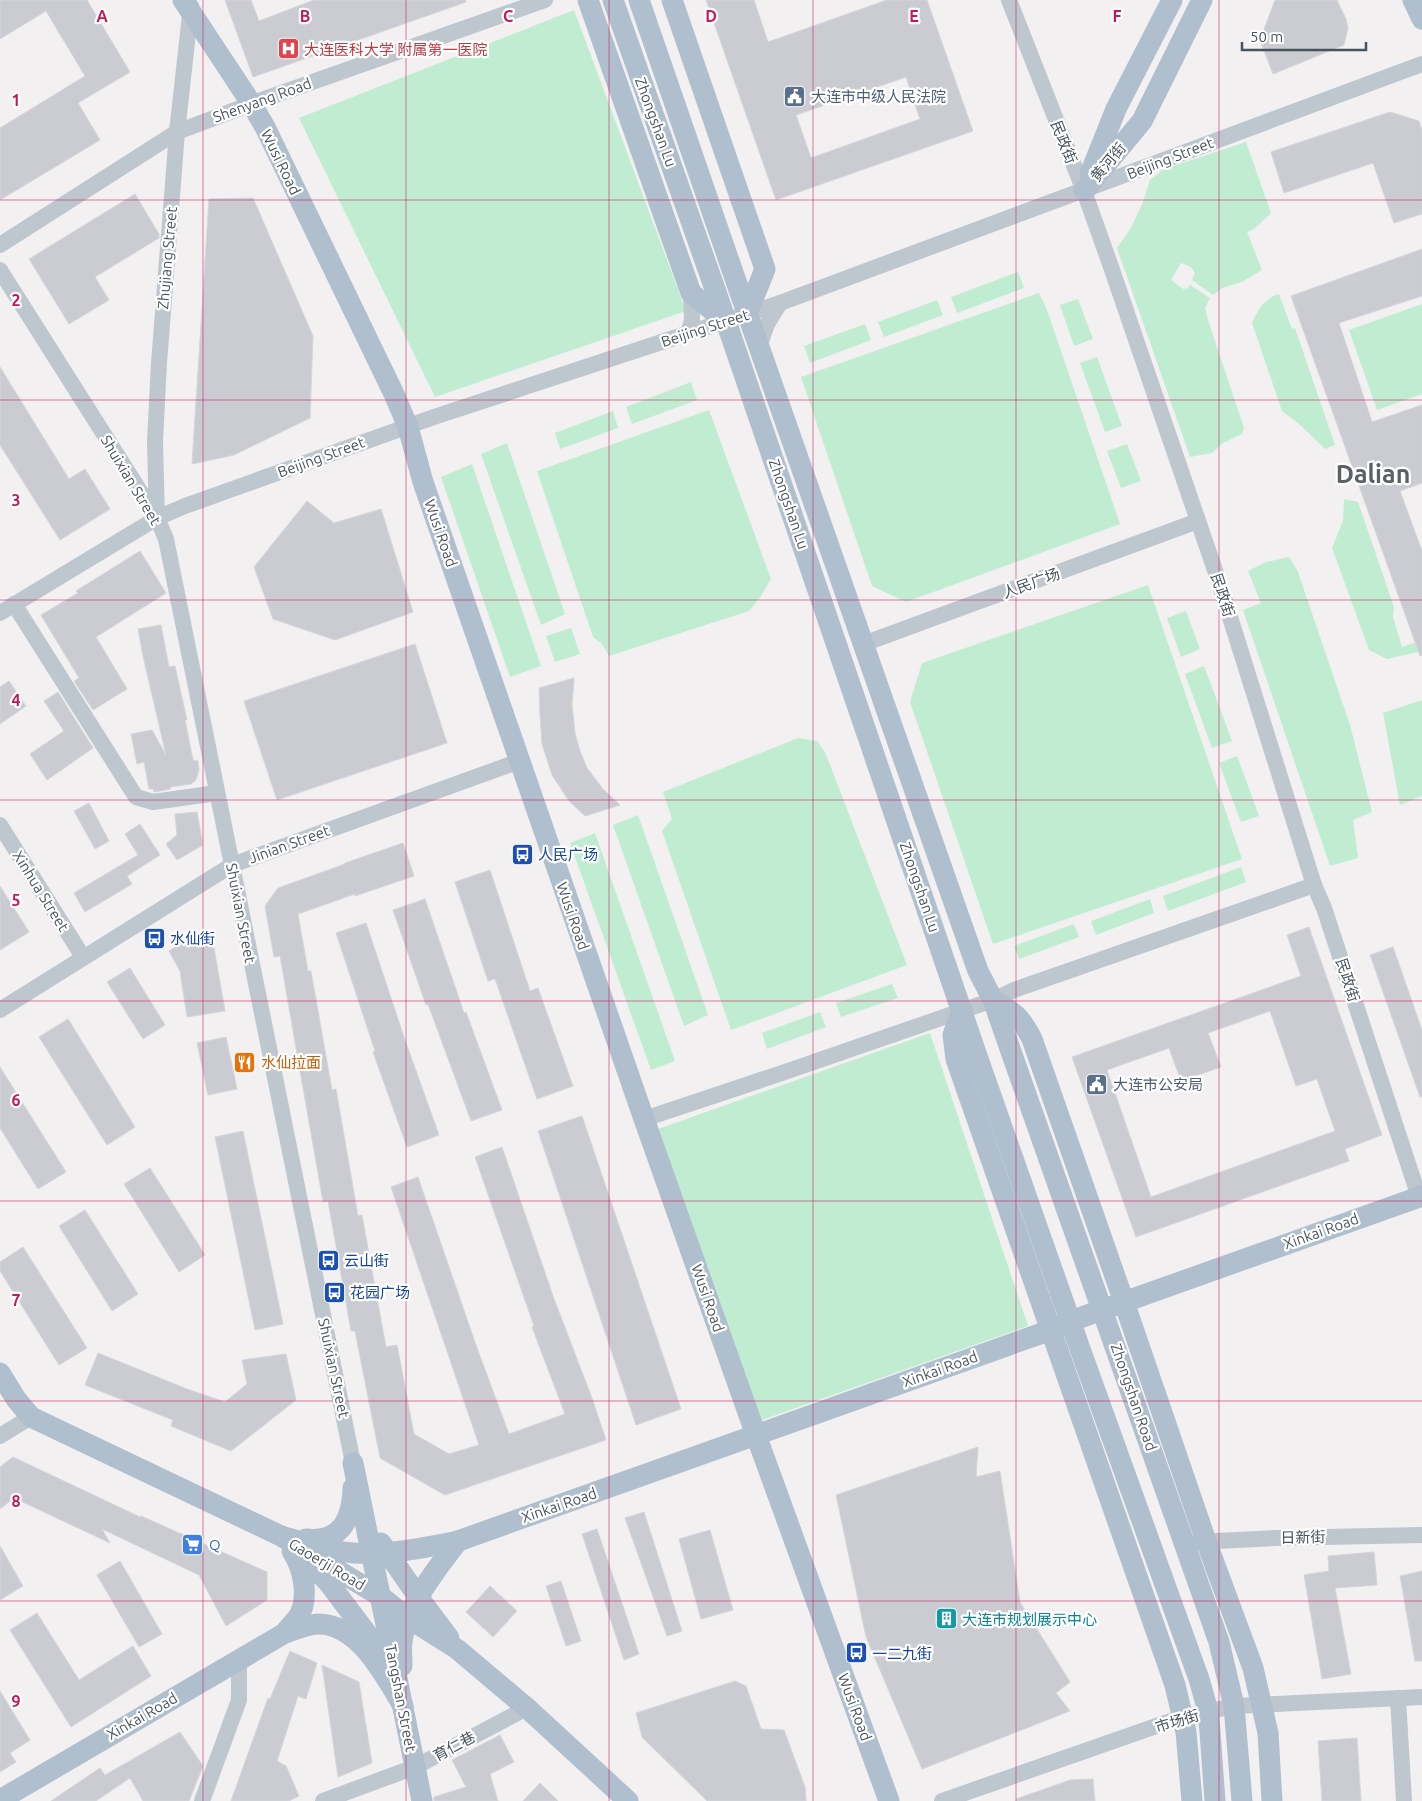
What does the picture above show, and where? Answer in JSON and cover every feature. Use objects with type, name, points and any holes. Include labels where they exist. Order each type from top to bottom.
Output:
[{"type":"main road","points":[[588,0],[691,293],[726,321]]},
{"type":"main road","name":"Zhongshan Lu","points":[[613,0],[726,321],[962,1010]]},
{"type":"main road","name":"Zhongshan Lu","points":[[639,0],[747,314],[978,971],[993,1000]]},
{"type":"main road","points":[[672,0],[765,269],[747,314]]},
{"type":"main road","name":"黄河街","points":[[1084,191],[1116,109],[1172,0]]},
{"type":"main road","name":"黄河街","points":[[1084,191],[1142,121],[1202,0]]},
{"type":"main road","points":[[1414,0],[1422,19]]},
{"type":"main road","name":"Wusi Road","points":[[188,4],[269,136],[390,385],[408,427],[423,482],[644,1119],[756,1436],[889,1801]]},
{"type":"main road","points":[[993,1000],[1015,1013],[1024,1024],[1032,1039],[1206,1541],[1253,1668],[1268,1733],[1272,1801]]},
{"type":"main road","name":"Zhongshan Road","points":[[993,1000],[1104,1310],[1219,1642],[1238,1730],[1242,1801]]},
{"type":"main road","points":[[962,1010],[1071,1321],[1200,1679],[1208,1712],[1215,1801]]},
{"type":"main road","points":[[962,1010],[953,1035],[956,1059],[1175,1685],[1186,1732],[1192,1800]]},
{"type":"main road","name":"Xinkai Road","points":[[281,1536],[354,1553],[420,1549],[458,1541],[756,1436],[1420,1196]]},
{"type":"main road","name":"Gaoerji Road","points":[[0,1373],[16,1399],[31,1417],[281,1536],[380,1596],[408,1618],[457,1649],[528,1708],[628,1801]]},
{"type":"main road","points":[[1095,1456],[1144,1524]]},
{"type":"main road","points":[[281,1536],[317,1540],[330,1536],[343,1528],[351,1510],[354,1490],[353,1463]]},
{"type":"main road","name":"Shuixian Street","points":[[353,1463],[380,1552],[380,1596]]},
{"type":"main road","points":[[281,1536],[299,1561],[305,1588],[300,1614],[285,1632]]},
{"type":"main road","points":[[281,1536],[328,1582],[380,1651],[403,1706]]},
{"type":"main road","points":[[403,1706],[402,1641],[408,1618],[435,1571],[458,1541]]},
{"type":"main road","points":[[457,1649],[435,1605],[434,1586],[458,1541]]},
{"type":"main road","points":[[380,1552],[419,1598],[457,1649]]},
{"type":"main road","name":"Tangshan Street","points":[[380,1596],[422,1801]]},
{"type":"main road","points":[[285,1632],[318,1624],[333,1626],[346,1632],[361,1645],[377,1664],[403,1706]]},
{"type":"main road","name":"Xinkai Road","points":[[0,1800],[285,1632]]},
{"type":"main road","points":[[1192,1800],[1198,1756],[1208,1712]]},
{"type":"street","name":"Shenyang Road","points":[[0,244],[177,132],[545,0]]},
{"type":"street","name":"民政街","points":[[1009,0],[1084,191],[1198,521],[1314,885],[1324,908],[1420,1196]]},
{"type":"street","name":"Zhujiang Street","points":[[157,518],[154,442],[188,4]]},
{"type":"street","name":"Beijing Street","points":[[7,608],[157,518],[408,427],[780,303],[1422,64]]},
{"type":"street","name":"Shuixian Street","points":[[0,270],[157,518],[166,539],[353,1463]]},
{"type":"street","points":[[688,333],[692,321],[691,293]]},
{"type":"street","points":[[759,347],[767,324],[780,303]]},
{"type":"street","name":"人民广场","points":[[863,644],[1198,521]]},
{"type":"street","points":[[7,608],[136,797],[153,802],[217,793]]},
{"type":"street","name":"Jinian Street","points":[[0,1010],[232,865],[520,761]]},
{"type":"street","name":"Xinhua Street","points":[[0,825],[83,957]]},
{"type":"street","points":[[644,1119],[782,1074],[1314,885]]},
{"type":"street","points":[[0,1436],[31,1417]]},
{"type":"street","name":"日新街","points":[[1184,1544],[1206,1541],[1276,1538],[1422,1535]]},
{"type":"street","points":[[202,1801],[239,1700],[239,1659]]},
{"type":"street","name":"市场街","points":[[942,1801],[1182,1718],[1234,1706],[1422,1697]]},
{"type":"street","points":[[1398,1698],[1404,1801]]},
{"type":"street","name":"育仁巷","points":[[323,1801],[414,1767],[528,1708]]},
{"type":"green space","points":[[574,10],[686,311],[435,397],[299,118]]},
{"type":"green space","points":[[1246,142],[1271,213],[1254,229],[1247,232],[1262,270],[1242,282],[1222,288],[1213,295],[1192,280],[1195,273],[1191,267],[1181,263],[1171,280],[1183,289],[1188,288],[1190,285],[1210,298],[1205,308],[1208,320],[1244,428],[1242,434],[1223,443],[1212,453],[1190,457],[1117,248],[1131,228],[1143,202],[1150,180],[1164,169]]},
{"type":"green space","points":[[1018,272],[1024,288],[957,313],[951,297]]},
{"type":"green space","points":[[1039,293],[1047,310],[1120,524],[906,602],[872,586],[801,377]]},
{"type":"green space","points":[[1279,294],[1292,329],[1295,328],[1335,445],[1325,449],[1299,424],[1282,411],[1252,323],[1265,302]]},
{"type":"green space","points":[[1078,299],[1093,339],[1074,346],[1060,305]]},
{"type":"green space","points":[[937,300],[943,315],[884,337],[878,322]]},
{"type":"green space","points":[[1422,304],[1422,394],[1377,410],[1349,330]]},
{"type":"green space","points":[[865,324],[871,340],[810,363],[804,346]]},
{"type":"green space","points":[[1097,357],[1122,426],[1105,432],[1080,363]]},
{"type":"green space","points":[[691,382],[697,400],[632,424],[626,407]]},
{"type":"green space","points":[[709,410],[771,579],[749,611],[609,656],[602,644],[593,637],[537,471]]},
{"type":"green space","points":[[613,411],[618,428],[560,449],[555,433]]},
{"type":"green space","points":[[507,443],[565,614],[541,625],[481,454]]},
{"type":"green space","points":[[1127,444],[1141,481],[1121,488],[1107,451]]},
{"type":"green space","points":[[472,464],[541,666],[510,677],[441,477]]},
{"type":"green space","points":[[1344,499],[1358,502],[1394,607],[1393,617],[1402,647],[1422,640],[1422,651],[1387,659],[1369,650],[1332,548],[1343,521]]},
{"type":"green space","points":[[1289,557],[1298,572],[1350,725],[1372,812],[1353,820],[1358,858],[1330,866],[1243,610],[1261,603],[1248,571],[1266,562]]},
{"type":"green space","points":[[1148,585],[1242,859],[993,944],[910,702],[922,663]]},
{"type":"green space","points":[[1186,611],[1200,649],[1181,657],[1167,618]]},
{"type":"green space","points":[[571,628],[580,654],[555,662],[546,636]]},
{"type":"green space","points":[[1204,666],[1232,741],[1212,748],[1185,674]]},
{"type":"green space","points":[[1422,700],[1422,796],[1400,805],[1383,713]]},
{"type":"green space","points":[[798,738],[817,741],[825,752],[907,965],[731,1030],[662,831],[672,819],[663,792]]},
{"type":"green space","points":[[1237,756],[1259,816],[1241,822],[1219,763]]},
{"type":"green space","points":[[638,815],[708,1015],[684,1026],[613,825]]},
{"type":"green space","points":[[595,833],[675,1061],[651,1070],[570,843]]},
{"type":"green space","points":[[1241,867],[1246,882],[1168,911],[1163,896]]},
{"type":"green space","points":[[1150,899],[1154,913],[1096,935],[1091,921]]},
{"type":"green space","points":[[1074,924],[1079,937],[1019,959],[1014,946]]},
{"type":"green space","points":[[892,984],[898,998],[841,1017],[836,1003]]},
{"type":"green space","points":[[820,1012],[826,1027],[767,1049],[762,1033]]},
{"type":"green space","points":[[930,1033],[1028,1326],[759,1421],[658,1129]]},
{"type":"building","points":[[0,0],[87,0],[130,72],[78,103],[100,140],[0,200],[0,128],[85,76],[46,11],[0,39]]},
{"type":"building","name":"大连医科大学 附属第一医院","points":[[225,0],[251,0],[259,21],[314,0],[466,0],[466,2],[253,77]]},
{"type":"building","name":"大连市中级人民法院","points":[[706,0],[754,0],[768,42],[887,0],[927,0],[973,131],[776,200]],"holes":[[[906,77],[920,119],[811,158],[796,115]]]},
{"type":"building","points":[[1275,0],[1337,0],[1348,28],[1344,45],[1273,74],[1260,40]]},
{"type":"building","points":[[1390,112],[1419,121],[1422,130],[1422,214],[1394,223],[1373,163],[1284,193],[1271,152]]},
{"type":"building","points":[[135,194],[159,234],[159,238],[95,277],[109,300],[69,324],[29,259]]},
{"type":"building","points":[[253,198],[313,336],[310,418],[234,455],[192,464],[209,199]]},
{"type":"building","points":[[1422,249],[1422,296],[1339,323],[1372,422],[1422,405],[1422,483],[1400,491],[1422,551],[1422,655],[1420,656],[1291,296]]},
{"type":"building","points":[[0,367],[69,479],[85,469],[110,509],[60,540],[0,445]]},
{"type":"building","points":[[307,501],[334,523],[381,509],[413,612],[335,640],[273,619],[254,567]]},
{"type":"building","points":[[140,551],[166,593],[96,637],[127,689],[93,710],[74,681],[79,678],[41,615],[78,593],[76,591]]},
{"type":"building","points":[[161,625],[169,667],[175,666],[187,720],[185,720],[193,760],[198,761],[199,770],[196,780],[191,784],[170,787],[171,789],[154,792],[153,789],[149,789],[144,762],[137,764],[131,734],[152,730],[166,755],[138,629]]},
{"type":"building","points":[[415,644],[447,743],[277,800],[244,701]]},
{"type":"building","points":[[574,678],[572,705],[575,733],[580,751],[587,768],[603,789],[620,805],[585,816],[569,801],[552,775],[542,744],[539,688]]},
{"type":"building","points":[[9,681],[26,706],[0,724],[0,687]]},
{"type":"building","points":[[58,692],[93,748],[47,780],[30,754],[64,731],[44,701]]},
{"type":"building","points":[[89,803],[109,841],[95,849],[74,811]]},
{"type":"building","points":[[197,812],[203,845],[177,860],[166,844],[177,835],[175,814]]},
{"type":"building","points":[[140,824],[160,855],[127,876],[132,884],[85,912],[74,893],[138,855],[125,834]]},
{"type":"building","points":[[403,843],[414,876],[298,914],[308,971],[311,971],[332,1090],[336,1089],[358,1216],[362,1215],[386,1347],[397,1345],[414,1434],[449,1454],[479,1445],[391,1187],[418,1177],[509,1434],[565,1414],[532,1327],[534,1326],[475,1157],[502,1147],[553,1296],[606,1440],[445,1495],[380,1458],[355,1331],[351,1331],[328,1201],[323,1202],[280,956],[274,957],[265,906],[278,888]]},
{"type":"building","points":[[490,870],[530,991],[538,988],[573,1086],[537,1099],[495,979],[488,981],[455,882]]},
{"type":"building","points":[[0,886],[29,932],[0,950]]},
{"type":"building","points":[[425,899],[464,1013],[466,1012],[502,1110],[471,1121],[428,1004],[426,1005],[393,910]]},
{"type":"building","points":[[366,923],[439,1135],[407,1147],[373,1052],[375,1051],[336,933]]},
{"type":"building","name":"大连市公安局","points":[[1309,927],[1382,1135],[1345,1149],[1349,1161],[1136,1237],[1072,1057],[1301,976],[1287,935]],"holes":[[[1270,1011],[1296,1086],[1317,1079],[1335,1131],[1151,1197],[1107,1070],[1169,1048],[1181,1081],[1221,1067],[1208,1033]]]},
{"type":"building","points":[[191,937],[214,948],[225,1011],[187,1017],[180,971],[169,951]]},
{"type":"building","points":[[1393,947],[1422,1030],[1422,1097],[1420,1097],[1370,955]]},
{"type":"building","points":[[130,968],[165,1025],[143,1039],[107,982]]},
{"type":"building","points":[[68,1019],[135,1127],[107,1145],[39,1037]]},
{"type":"building","points":[[226,1037],[237,1089],[208,1095],[197,1043]]},
{"type":"building","points":[[0,1067],[66,1172],[38,1189],[0,1128]]},
{"type":"building","points":[[582,1116],[681,1409],[636,1425],[538,1131]]},
{"type":"building","points":[[243,1131],[283,1324],[255,1330],[215,1137]]},
{"type":"building","points":[[150,1168],[205,1255],[179,1272],[124,1184]]},
{"type":"building","points":[[85,1210],[138,1294],[112,1311],[59,1226]]},
{"type":"building","points":[[23,1247],[87,1348],[59,1365],[0,1271],[0,1262]]},
{"type":"building","points":[[98,1353],[187,1389],[225,1402],[247,1384],[242,1360],[286,1354],[296,1400],[231,1451],[171,1426],[173,1420],[85,1385]]},
{"type":"building","name":"大连市规划展示中心","points":[[978,1447],[976,1477],[1000,1471],[1020,1602],[1070,1682],[1056,1693],[1070,1711],[922,1769],[866,1637],[836,1495]]},
{"type":"building","points":[[13,1457],[140,1517],[267,1572],[267,1600],[226,1626],[199,1575],[102,1529],[110,1543],[14,1498],[0,1509],[0,1467]]},
{"type":"building","points":[[644,1512],[682,1631],[667,1636],[625,1518]]},
{"type":"building","points":[[597,1529],[639,1654],[624,1660],[582,1534]]},
{"type":"building","points":[[710,1530],[733,1610],[701,1619],[679,1539]]},
{"type":"building","points":[[0,1546],[23,1586],[0,1600]]},
{"type":"building","points":[[1374,1552],[1377,1585],[1335,1588],[1351,1674],[1322,1679],[1304,1575],[1329,1571],[1328,1556]]},
{"type":"building","points":[[120,1561],[162,1634],[139,1647],[97,1575]]},
{"type":"building","points":[[1422,1571],[1422,1661],[1415,1661],[1400,1576]]},
{"type":"building","points":[[561,1581],[581,1641],[566,1646],[546,1586]]},
{"type":"building","points":[[490,1586],[517,1611],[493,1637],[466,1612]]},
{"type":"building","points":[[37,1613],[79,1680],[133,1646],[151,1676],[71,1727],[10,1630]]},
{"type":"building","points":[[290,1651],[317,1663],[306,1699],[298,1696],[277,1761],[286,1766],[299,1796],[289,1801],[231,1801],[268,1698],[270,1699]]},
{"type":"building","points":[[322,1665],[359,1682],[372,1763],[338,1777]]},
{"type":"building","points":[[735,1681],[746,1686],[761,1729],[784,1730],[805,1787],[806,1801],[707,1801],[642,1737],[636,1713]]},
{"type":"building","points":[[0,1691],[30,1740],[10,1753],[16,1762],[0,1772]]},
{"type":"building","points":[[180,1732],[203,1766],[189,1801],[143,1801],[130,1778],[96,1801],[51,1801],[100,1768],[105,1775]]},
{"type":"building","points":[[500,1735],[514,1762],[490,1774],[498,1801],[434,1801],[434,1797],[466,1787],[452,1760]]},
{"type":"building","points":[[1357,1738],[1361,1801],[1322,1801],[1318,1741]]},
{"type":"building","points":[[1093,1779],[1095,1801],[1016,1801],[1016,1799],[1070,1780]]},
{"type":"building","points":[[540,1783],[558,1801],[523,1801]]},
{"type":"place","name":"大连医科大学 附属第一医院","points":[[288,49]]},
{"type":"place","name":"大连市中级人民法院","points":[[795,96]]},
{"type":"place","name":"人民广场","points":[[522,854]]},
{"type":"place","name":"水仙街","points":[[154,938]]},
{"type":"place","name":"水仙拉面","points":[[245,1062]]},
{"type":"place","name":"大连市公安局","points":[[1097,1084]]},
{"type":"place","name":"云山街","points":[[328,1260]]},
{"type":"place","name":"花园广场","points":[[334,1292]]},
{"type":"place","name":"Q","points":[[193,1544]]},
{"type":"place","name":"大连市规划展示中心","points":[[946,1619]]},
{"type":"place","name":"一二九街","points":[[856,1653]]},
{"type":"district","name":"Dalian","points":[[1373,474]]}]
